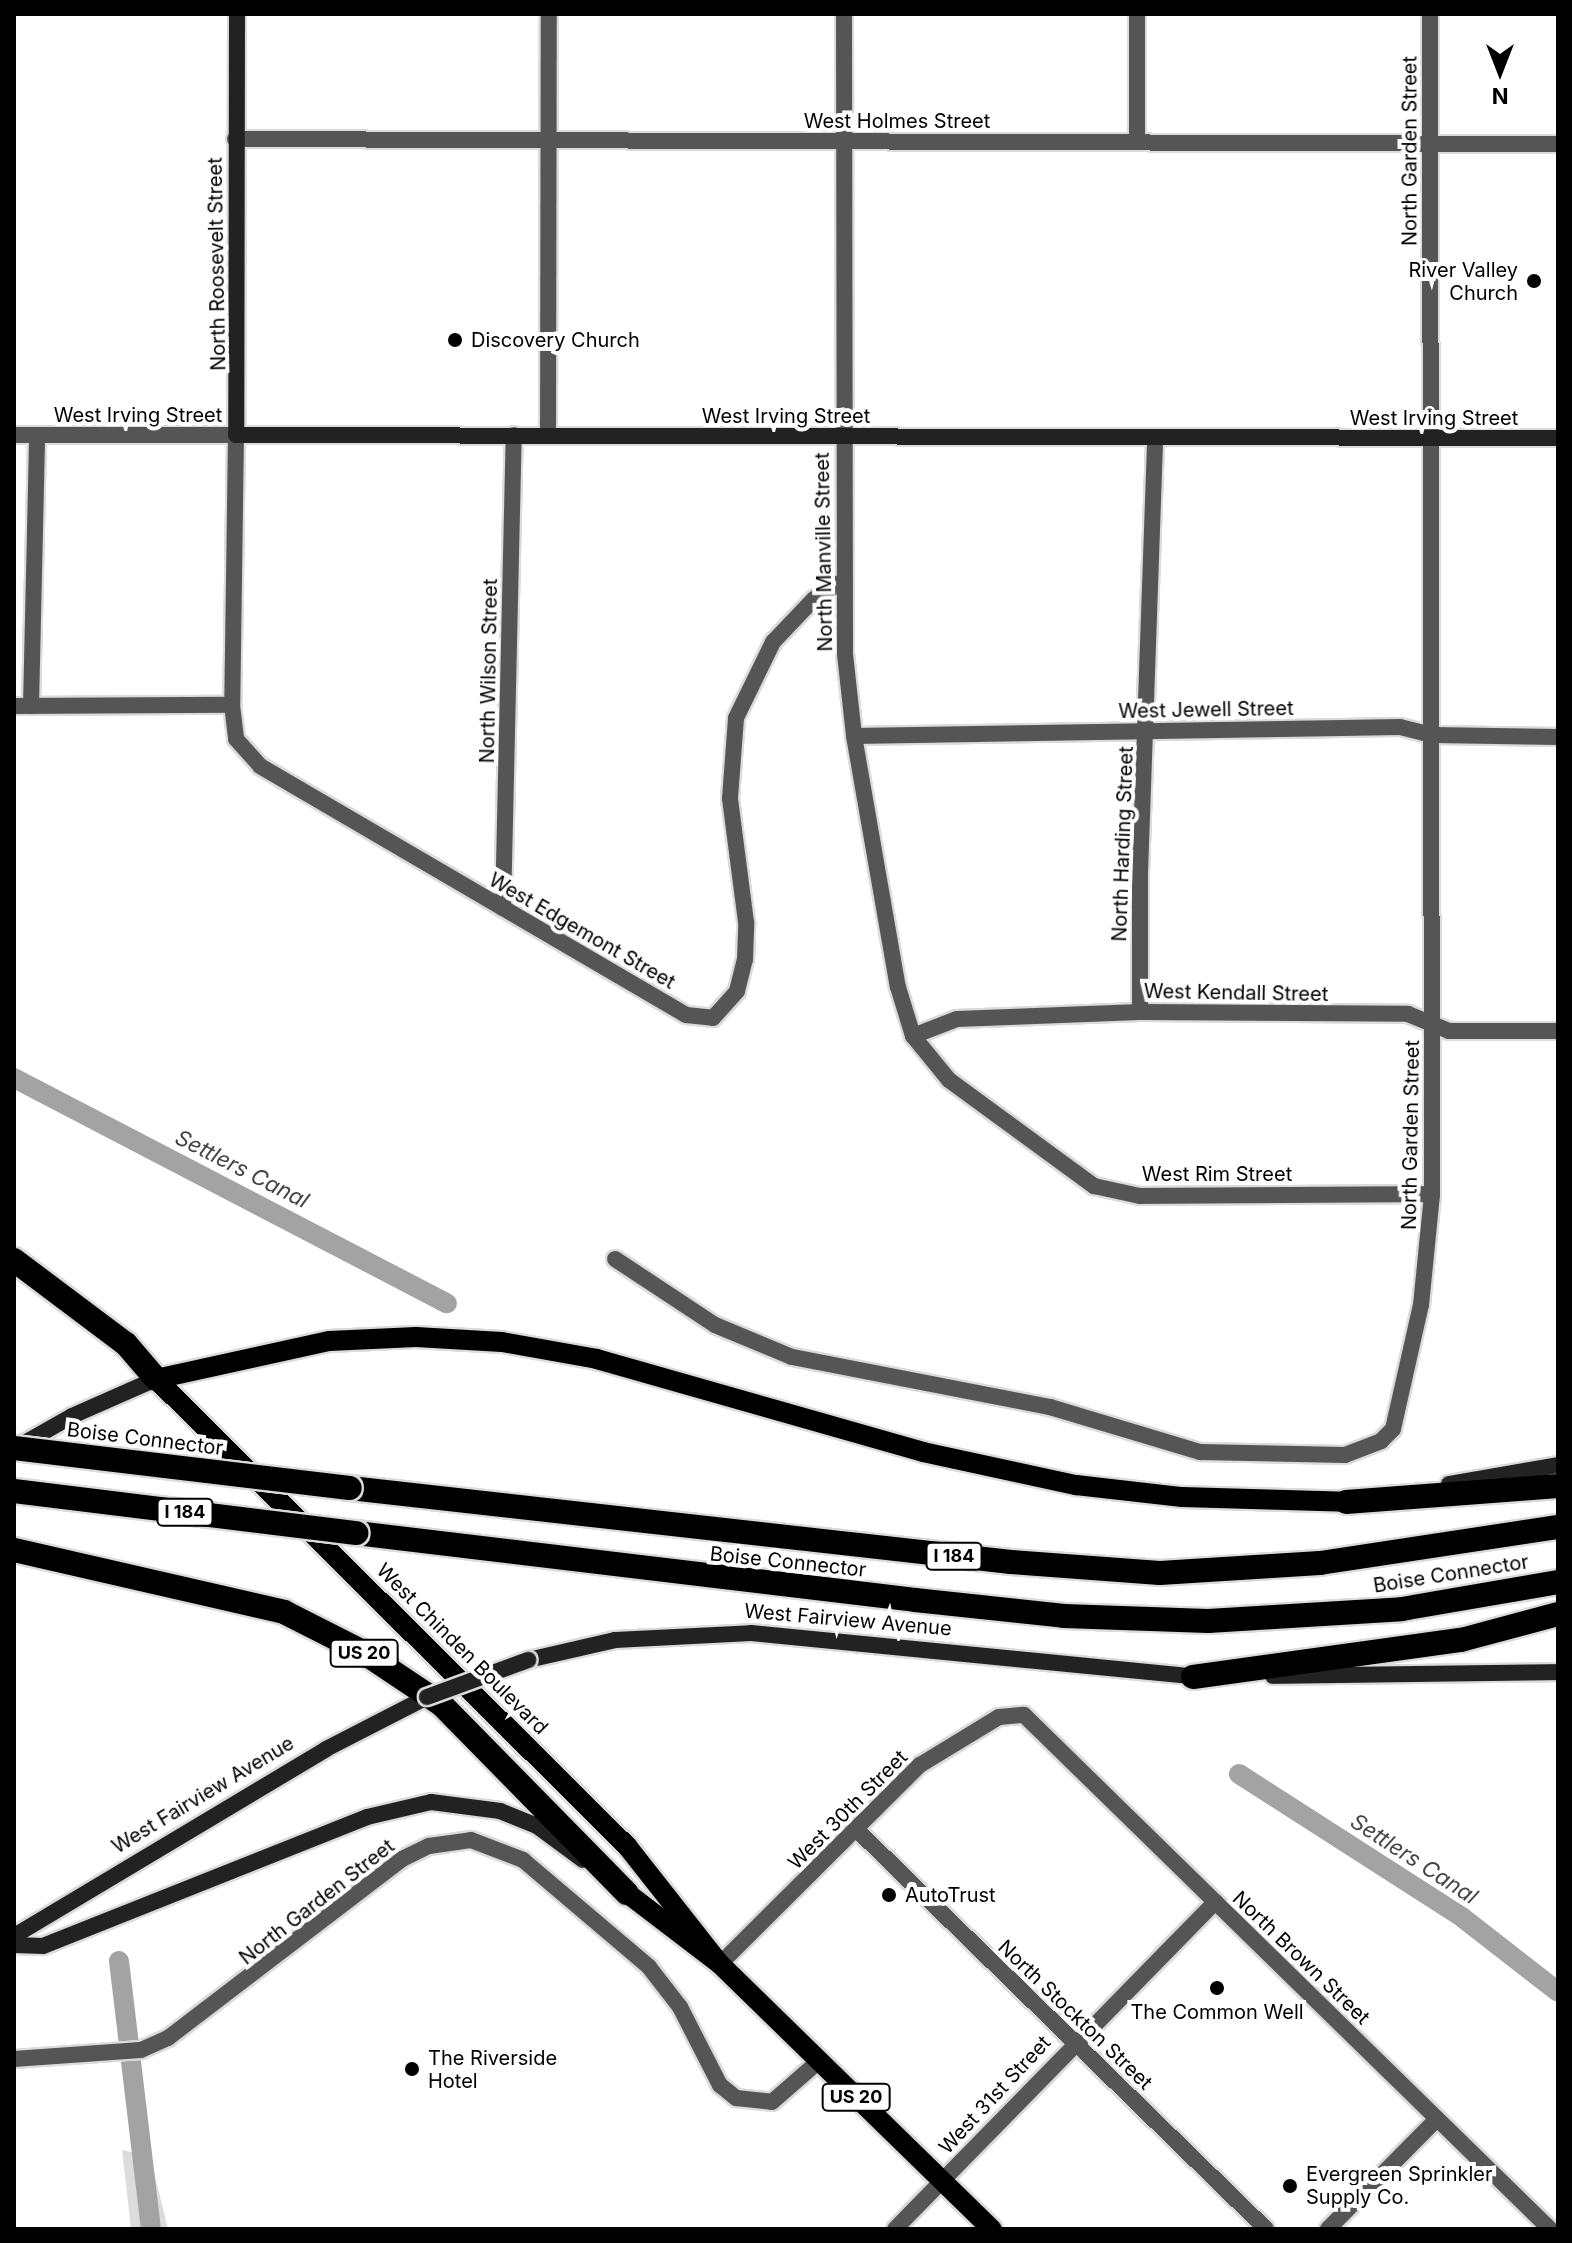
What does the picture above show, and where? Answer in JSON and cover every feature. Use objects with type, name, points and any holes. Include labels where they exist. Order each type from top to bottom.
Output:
[{"type":"highway","name":"US 20","points":[[14,1260],[126,1344],[156,1379]]},
{"type":"highway","name":"Boise Connector","points":[[14,1448],[903,1551],[1160,1573],[1320,1563],[1558,1527]]},
{"type":"highway","points":[[1346,1502],[1558,1486]]},
{"type":"highway","name":"Boise Connector","points":[[14,1491],[749,1583],[1128,1618],[1208,1621],[1402,1609],[1558,1582]]},
{"type":"highway","name":"US 20","points":[[19,1551],[284,1612],[363,1652],[441,1704],[627,1893]]},
{"type":"highway","points":[[1193,1677],[1461,1640],[1558,1614]]},
{"type":"main road","name":"North Roosevelt Street","points":[[236,435],[237,14]]},
{"type":"main road","name":"West Irving Street","points":[[236,435],[1558,438]]},
{"type":"main road","points":[[14,1448],[72,1416],[156,1379],[329,1341],[416,1337],[502,1342],[597,1359],[923,1452],[1076,1485],[1182,1497],[1346,1502],[1558,1465]]},
{"type":"main road","name":"West Chinden Boulevard","points":[[156,1379],[627,1846],[720,1964]]},
{"type":"main road","name":"West Fairview Avenue","points":[[14,1936],[326,1749],[440,1691],[528,1660],[629,1638],[751,1633],[1193,1677],[1558,1672]]},
{"type":"main road","name":"West Chinden Boulevard","points":[[14,1945],[43,1946],[367,1817],[431,1802],[467,1803],[537,1826],[720,1964],[992,2229]]},
{"type":"street","points":[[548,436],[549,14]]},
{"type":"street","name":"North Manville Street","points":[[844,14],[843,581],[854,736],[898,987],[913,1036]]},
{"type":"street","points":[[1137,14],[1137,142]]},
{"type":"street","name":"North Garden Street","points":[[615,1259],[715,1325],[792,1357],[1050,1407],[1219,1456],[1345,1455],[1381,1441],[1402,1409],[1421,1305],[1432,1194],[1430,14]]},
{"type":"street","name":"West Holmes Street","points":[[235,139],[1558,144]]},
{"type":"street","name":"West Irving Street","points":[[14,435],[236,435]]},
{"type":"street","points":[[37,435],[23,706],[232,705]]},
{"type":"street","name":"North Roosevelt Street","points":[[232,705],[236,435]]},
{"type":"street","name":"North Wilson Street","points":[[503,908],[514,435]]},
{"type":"street","name":"North Harding Street","points":[[1140,1012],[1140,873],[1155,437]]},
{"type":"street","name":"West Edgemont Street","points":[[232,705],[236,739],[260,766],[686,1015],[713,1018],[737,991],[745,960],[730,798],[736,718],[773,642],[814,599],[843,581]]},
{"type":"street","name":"West Jewell Street","points":[[854,736],[1400,727],[1433,735],[1558,737]]},
{"type":"street","name":"West Kendall Street","points":[[913,1036],[970,1017],[1140,1012],[1408,1014],[1432,1021],[1449,1031],[1558,1031]]},
{"type":"street","name":"West Rim Street","points":[[913,1036],[949,1080],[1094,1186],[1140,1196],[1432,1194]]},
{"type":"street","name":"West 30th Street","points":[[720,1964],[920,1765],[954,1741],[999,1717],[1024,1715]]},
{"type":"street","name":"North Brown Street","points":[[1024,1715],[1550,2229]]},
{"type":"street","name":"North Stockton Street","points":[[857,1830],[1266,2229]]},
{"type":"street","name":"North Garden Street","points":[[14,2059],[141,2050],[207,2013],[402,1859],[429,1846],[471,1840],[523,1860],[649,1967],[680,2007],[720,2085],[736,2098],[755,2104],[772,2102],[819,2061]]},
{"type":"street","name":"West 31st Street","points":[[895,2229],[1074,2042],[1215,1902]]},
{"type":"street","points":[[1328,2229],[1437,2119]]},
{"type":"shaded area","points":[[122,2150],[150,2156],[168,2229],[131,2229]]},
{"type":"waterway","name":"Settlers Canal","points":[[14,1078],[447,1303]]},
{"type":"waterway","name":"Settlers Canal","points":[[1239,1774],[1463,1918],[1558,1992]]},
{"type":"waterway","points":[[119,1961],[151,2229]]},
{"type":"place","name":"River Valley Church","points":[[1534,281]]},
{"type":"place","name":"Discovery Church","points":[[455,340]]},
{"type":"place","name":"AutoTrust","points":[[889,1895]]},
{"type":"place","name":"The Common Well","points":[[1217,1988]]},
{"type":"place","name":"The Riverside Hotel","points":[[412,2069]]},
{"type":"place","name":"Evergreen Sprinkler Supply Co.","points":[[1290,2186]]}]
